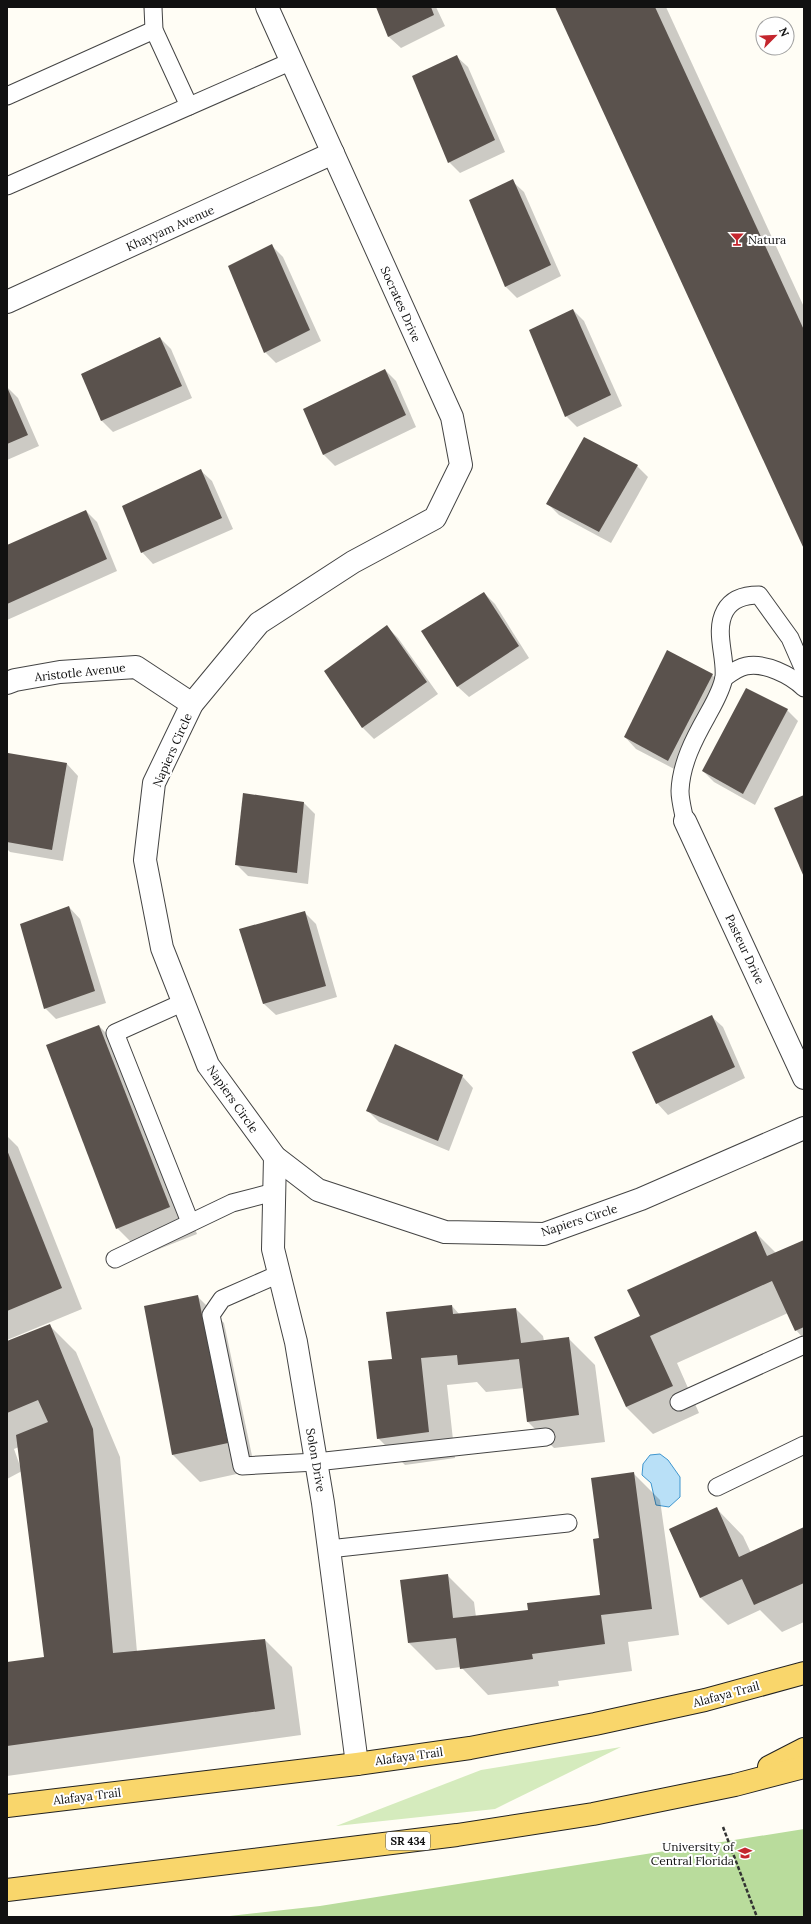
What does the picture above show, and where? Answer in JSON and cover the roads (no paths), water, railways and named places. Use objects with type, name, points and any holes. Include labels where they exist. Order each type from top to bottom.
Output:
[{"type":"main road","name":"Alafaya Trail","points":[[7,1806],[357,1764],[470,1748],[595,1724],[705,1700],[804,1673]]},
{"type":"main road","points":[[735,1785],[804,1749]]},
{"type":"main road","name":"SR 434","points":[[7,1890],[465,1834],[593,1814],[735,1785],[804,1767]]},
{"type":"street","name":"Socrates Drive","points":[[267,7],[452,417],[461,465],[436,518],[353,562]]},
{"type":"street","name":"Khayyam Avenue","points":[[7,302],[334,153]]},
{"type":"street","name":"Napiers Circle","points":[[353,562],[259,622],[192,704],[154,783],[145,860],[162,948],[208,1065],[275,1157],[318,1190],[445,1232],[544,1234],[641,1199],[804,1128]]},
{"type":"street","name":"Aristotle Avenue","points":[[7,684],[15,680],[60,672],[136,667],[192,704]]},
{"type":"street","name":"Pasteur Drive","points":[[685,821],[804,1078]]},
{"type":"street","name":"Solon Drive","points":[[275,1157],[273,1249],[296,1342],[316,1462],[357,1764]]},
{"type":"lane","points":[[153,7],[154,30],[189,106]]},
{"type":"lane","points":[[7,96],[154,30]]},
{"type":"lane","points":[[7,186],[292,61]]},
{"type":"lane","points":[[685,821],[680,792],[682,773],[695,738],[715,701],[724,678],[724,658],[720,630],[725,611],[732,602],[746,595],[759,595],[790,638],[804,670]]},
{"type":"lane","points":[[724,678],[735,670],[748,666],[775,670],[795,679],[804,688]]},
{"type":"lane","points":[[184,1002],[115,1033],[190,1222]]},
{"type":"lane","points":[[115,1259],[232,1203],[274,1192]]},
{"type":"lane","points":[[279,1274],[222,1299],[211,1315],[242,1466],[316,1462],[546,1437]]},
{"type":"lane","points":[[679,1402],[804,1345]]},
{"type":"lane","points":[[716,1487],[804,1445]]},
{"type":"lane","points":[[329,1549],[568,1523]]},
{"type":"water","points":[[660,1454],[668,1460],[680,1477],[680,1497],[669,1507],[656,1505],[651,1483],[642,1475],[643,1464],[650,1455]]},
{"type":"place","name":"Natura","points":[[737,239]]},
{"type":"place","name":"University of Central Florida","points":[[745,1853]]}]
